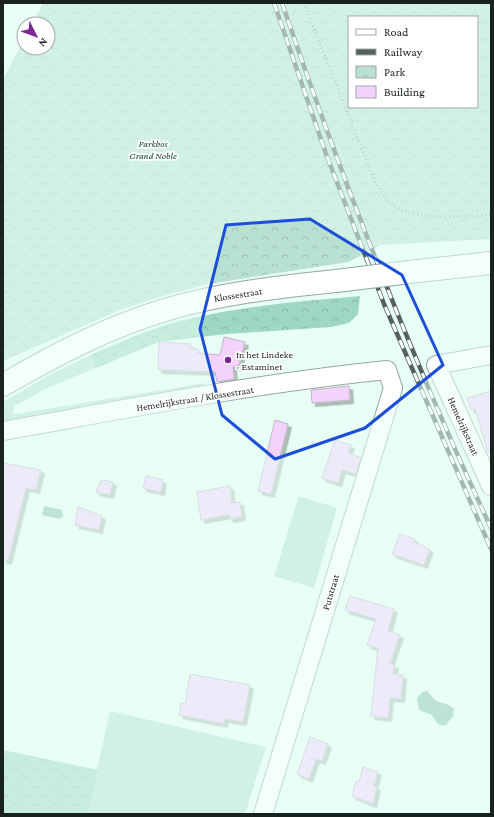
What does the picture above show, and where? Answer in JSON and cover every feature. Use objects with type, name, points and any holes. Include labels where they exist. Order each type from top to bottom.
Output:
[{"type":"street","name":"Klossestraat","points":[[3,385],[52,357],[84,341],[124,324],[166,310],[211,298],[336,281],[491,263]]},
{"type":"street","name":"Hemelrijkstraat","points":[[491,355],[436,365],[491,486]]},
{"type":"street","name":"Hemelrijkstraat / Klossestraat","points":[[3,431],[216,393],[388,370]]},
{"type":"street","name":"Putstraat","points":[[262,814],[393,388],[388,370]]},
{"type":"path","points":[[304,3],[372,176],[386,200],[400,210],[420,214],[438,216],[491,215]]},
{"type":"highlighted area","points":[[310,219],[402,275],[443,365],[365,428],[275,459],[222,415],[200,329],[226,225]]},
{"type":"green space","name":"Parkbos Grand Noble","points":[[43,3],[491,3],[491,239],[381,245],[348,262],[208,284],[163,296],[120,310],[3,361],[3,80],[16,55],[16,56],[56,56],[56,16],[36,16]]},
{"type":"green space","points":[[360,296],[358,314],[349,323],[331,327],[226,334],[159,342],[96,368],[91,355],[156,328],[183,320],[258,306]]},
{"type":"green space","points":[[91,355],[96,368],[47,388],[15,406],[13,411],[15,414],[205,383],[205,387],[3,422],[3,402],[53,373]]},
{"type":"green space","points":[[299,496],[337,508],[314,588],[274,576]]},
{"type":"green space","points":[[110,711],[266,747],[245,814],[87,814]]},
{"type":"green space","points":[[3,750],[98,770],[87,814],[3,814]]},
{"type":"shaded area","points":[[44,506],[62,510],[63,517],[59,519],[42,515]]},
{"type":"shaded area","points":[[427,691],[436,701],[449,705],[454,709],[453,716],[446,725],[439,724],[432,715],[419,710],[417,698],[422,692]]},
{"type":"building","points":[[224,337],[245,342],[239,365],[233,367],[234,379],[217,382],[215,372],[158,370],[159,342],[191,344],[190,348],[198,349],[198,353],[220,355]]},
{"type":"building","points":[[349,386],[350,400],[312,403],[311,390]]},
{"type":"building","points":[[491,391],[491,452],[488,452],[475,409],[471,410],[467,398]]},
{"type":"building","points":[[275,420],[288,424],[271,494],[258,491]]},
{"type":"building","points":[[335,440],[351,445],[348,453],[361,458],[356,474],[342,470],[338,483],[322,478]]},
{"type":"building","points":[[3,463],[41,470],[36,490],[26,488],[8,561],[3,560]]},
{"type":"building","points":[[146,476],[163,480],[161,492],[143,488]]},
{"type":"building","points":[[101,480],[113,482],[110,495],[96,492]]},
{"type":"building","points":[[230,486],[232,503],[240,502],[242,517],[230,519],[229,515],[201,520],[197,492]]},
{"type":"building","points":[[78,507],[102,516],[99,530],[75,525]]},
{"type":"building","points":[[400,534],[415,539],[414,542],[430,549],[424,565],[392,554]]},
{"type":"building","points":[[350,596],[394,609],[388,631],[400,635],[390,664],[395,665],[393,674],[403,675],[401,699],[390,698],[388,718],[371,716],[378,648],[367,645],[376,619],[345,610]]},
{"type":"building","points":[[190,674],[250,685],[243,722],[225,719],[224,724],[179,715],[181,703],[185,704]]},
{"type":"building","points":[[310,737],[328,744],[322,761],[316,759],[309,779],[297,774]]},
{"type":"building","points":[[363,767],[378,772],[374,786],[377,787],[373,804],[352,796],[356,781],[359,782]]},
{"type":"railway","points":[[274,3],[326,154],[384,304],[491,549]]},
{"type":"railway","points":[[282,3],[329,136],[379,268],[433,399],[491,528]]},
{"type":"place","name":"In het Lindeke - Estaminet","points":[[228,360]]}]
